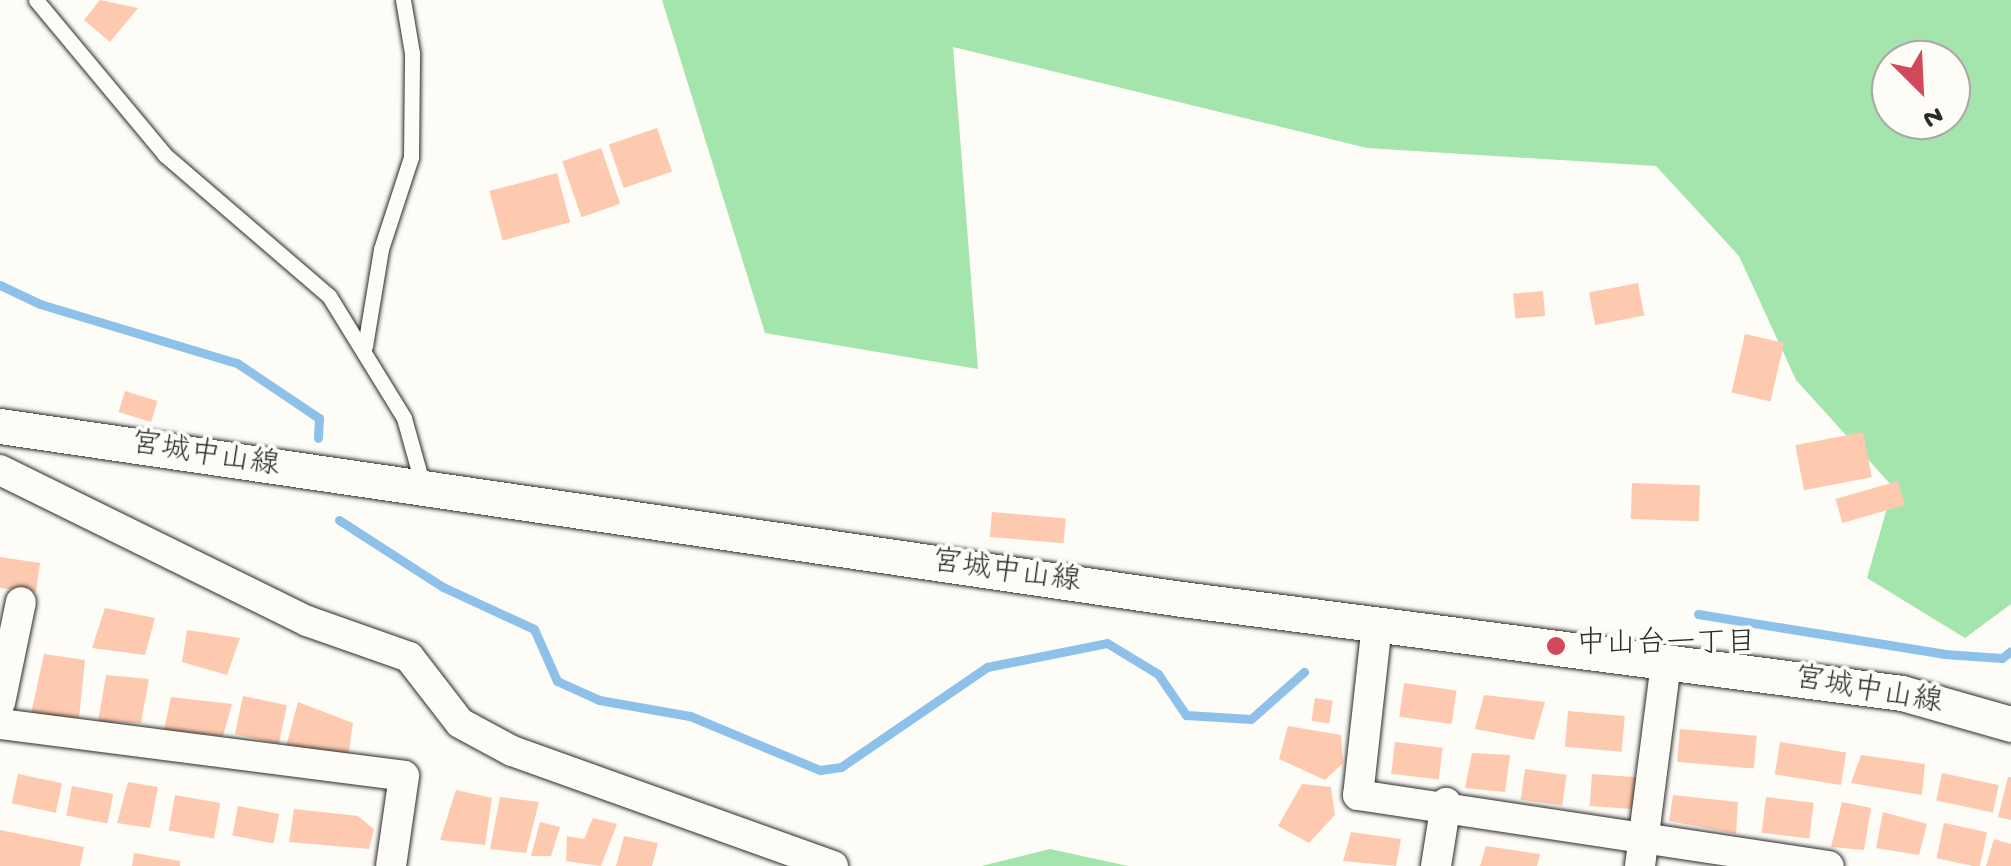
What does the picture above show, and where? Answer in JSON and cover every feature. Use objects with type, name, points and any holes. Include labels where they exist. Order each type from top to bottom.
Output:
[{"type":"street","name":"宮城中山線","points":[[0,426],[1376,624],[1902,693],[2011,723]]},
{"type":"street","points":[[0,470],[307,621],[409,657],[460,723],[512,751],[833,866]]},
{"type":"street","points":[[0,703],[21,602]]},
{"type":"street","points":[[1376,624],[1358,795],[1446,803],[1642,851],[1829,866]]},
{"type":"street","points":[[1642,851],[1666,662]]},
{"type":"street","points":[[0,724],[404,776],[391,866]]},
{"type":"street","points":[[1436,866],[1446,803]]},
{"type":"lane","points":[[36,0],[165,155],[329,296],[365,346],[404,418],[424,490]]},
{"type":"lane","points":[[365,346],[381,249],[411,157],[412,54],[403,0]]},
{"type":"green space","points":[[662,0],[2011,0],[2011,604],[1965,638],[1867,578],[1893,487],[1796,380],[1739,256],[1656,166],[1367,148],[953,47],[978,369],[765,333]]},
{"type":"green space","points":[[1050,849],[1128,866],[981,866]]},
{"type":"building","points":[[100,0],[138,8],[110,42],[84,20]]},
{"type":"building","points":[[657,128],[672,171],[624,188],[609,145]]},
{"type":"building","points":[[601,148],[620,204],[581,217],[562,161]]},
{"type":"building","points":[[557,173],[570,222],[503,240],[489,191]]},
{"type":"building","points":[[1638,283],[1644,315],[1595,325],[1589,293]]},
{"type":"building","points":[[1543,291],[1545,316],[1515,319],[1513,294]]},
{"type":"building","points":[[1745,334],[1784,343],[1770,401],[1732,392]]},
{"type":"building","points":[[125,391],[158,401],[151,422],[119,412]]},
{"type":"building","points":[[1863,432],[1872,477],[1804,490],[1795,445]]},
{"type":"building","points":[[1898,481],[1905,505],[1842,523],[1836,499]]},
{"type":"building","points":[[1632,483],[1700,485],[1699,521],[1631,519]]},
{"type":"building","points":[[992,512],[1066,518],[1064,543],[990,537]]},
{"type":"building","points":[[0,557],[40,563],[36,592],[0,588]]},
{"type":"building","points":[[105,608],[155,618],[145,655],[92,648]]},
{"type":"building","points":[[187,630],[240,638],[227,675],[182,662]]},
{"type":"building","points":[[44,654],[85,660],[79,718],[31,714]]},
{"type":"building","points":[[106,675],[149,679],[141,723],[98,722]]},
{"type":"building","points":[[1404,683],[1456,690],[1452,724],[1399,717]]},
{"type":"building","points":[[1484,695],[1545,702],[1534,740],[1475,729]]},
{"type":"building","points":[[243,696],[287,705],[279,744],[235,734]]},
{"type":"building","points":[[171,697],[232,704],[223,736],[164,730]]},
{"type":"building","points":[[1315,698],[1333,701],[1329,724],[1311,721]]},
{"type":"building","points":[[298,702],[353,723],[348,758],[286,747]]},
{"type":"building","points":[[1568,711],[1625,716],[1622,752],[1565,747]]},
{"type":"building","points":[[1288,726],[1341,735],[1343,763],[1325,780],[1279,759]]},
{"type":"building","points":[[1680,729],[1757,736],[1754,769],[1677,762]]},
{"type":"building","points":[[1395,742],[1443,748],[1439,780],[1391,774]]},
{"type":"building","points":[[1780,742],[1846,752],[1841,785],[1775,775]]},
{"type":"building","points":[[1472,753],[1510,755],[1505,792],[1465,788]]},
{"type":"building","points":[[1861,755],[1925,764],[1922,795],[1851,783]]},
{"type":"building","points":[[1525,769],[1567,775],[1562,806],[1521,800]]},
{"type":"building","points":[[1942,773],[1999,785],[1993,812],[1936,800]]},
{"type":"building","points":[[18,774],[62,783],[56,813],[12,803]]},
{"type":"building","points":[[1592,774],[1638,777],[1636,809],[1590,806]]},
{"type":"building","points":[[2011,777],[2011,820],[1998,817]]},
{"type":"building","points":[[128,782],[158,787],[150,828],[117,823]]},
{"type":"building","points":[[1302,784],[1331,787],[1335,815],[1309,843],[1278,826]]},
{"type":"building","points":[[72,786],[113,794],[108,823],[66,815]]},
{"type":"building","points":[[456,790],[492,798],[485,845],[440,840]]},
{"type":"building","points":[[175,795],[220,803],[214,838],[169,830]]},
{"type":"building","points":[[1673,795],[1738,802],[1736,834],[1669,821]]},
{"type":"building","points":[[500,797],[539,802],[526,853],[490,849]]},
{"type":"building","points":[[1766,797],[1814,803],[1809,839],[1762,833]]},
{"type":"building","points":[[1842,802],[1871,808],[1864,850],[1831,847]]},
{"type":"building","points":[[238,806],[279,814],[274,843],[232,835]]},
{"type":"building","points":[[294,809],[358,816],[374,829],[369,849],[289,842]]},
{"type":"building","points":[[1883,812],[1927,824],[1919,855],[1876,848]]},
{"type":"building","points":[[593,818],[617,824],[601,866],[566,861],[567,836],[584,839]]},
{"type":"building","points":[[540,822],[560,827],[551,856],[531,856]]},
{"type":"building","points":[[1944,823],[1987,832],[1980,866],[1937,858]]},
{"type":"building","points":[[0,830],[84,847],[80,866],[0,866]]},
{"type":"building","points":[[1351,832],[1401,839],[1396,866],[1343,861]]},
{"type":"building","points":[[624,836],[658,843],[652,866],[616,866]]},
{"type":"building","points":[[1994,839],[2011,844],[2011,866],[1986,866]]},
{"type":"building","points":[[1486,846],[1540,854],[1537,866],[1480,866]]},
{"type":"building","points":[[134,853],[180,861],[180,866],[132,866]]},
{"type":"waterway","points":[[0,285],[40,304],[237,363],[319,418],[318,438]]},
{"type":"waterway","points":[[339,520],[443,587],[534,629],[557,681],[599,700],[690,716],[820,770],[841,767],[987,667],[1107,643],[1158,674],[1186,715],[1251,719],[1304,672]]},
{"type":"waterway","points":[[1698,614],[1944,654],[2002,658],[2011,651]]},
{"type":"place","name":"中山台一丁目","points":[[1556,646]]}]
